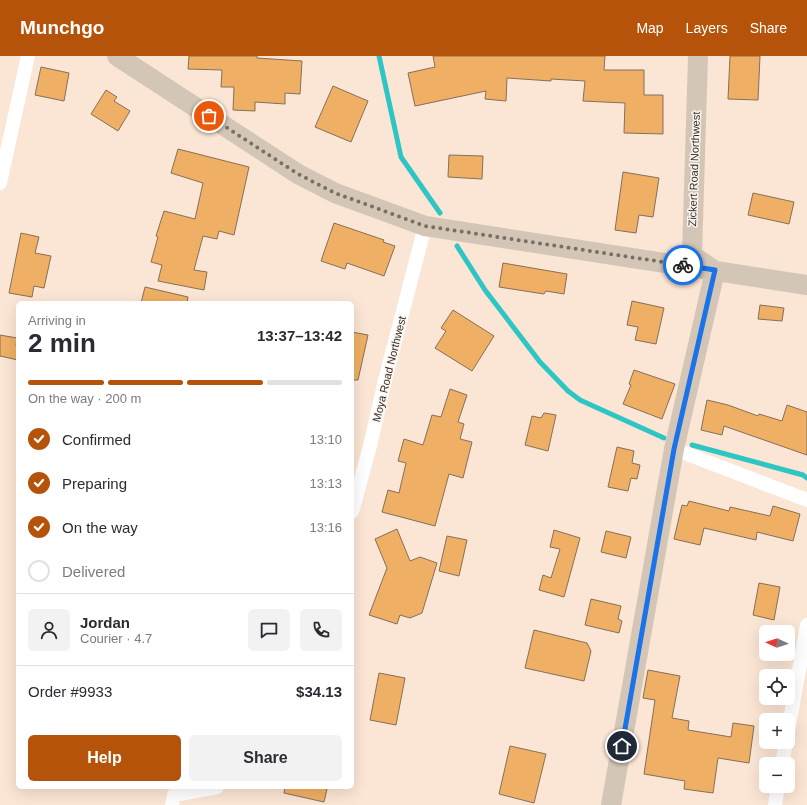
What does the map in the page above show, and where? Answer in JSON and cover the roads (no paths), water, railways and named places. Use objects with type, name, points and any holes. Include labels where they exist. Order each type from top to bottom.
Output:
[{"type":"street","points":[[0,183],[28,56]]},
{"type":"street","points":[[117,56],[298,174],[335,193],[425,226],[807,285]]},
{"type":"street","name":"Zickert Road Northwest","points":[[698,56],[692,255],[715,270]]},
{"type":"street","name":"Moya Road Northwest","points":[[354,505],[425,226]]},
{"type":"street","points":[[611,805],[674,449],[715,270]]},
{"type":"street","points":[[674,449],[807,500]]},
{"type":"street","points":[[791,713],[807,625]]},
{"type":"street","points":[[172,805],[174,795],[206,789]]},
{"type":"street","points":[[775,805],[777,793]]},
{"type":"waterway","points":[[379,56],[401,157],[440,213]]},
{"type":"waterway","points":[[457,246],[485,290],[540,362],[568,391],[580,400],[664,438]]},
{"type":"waterway","points":[[692,445],[803,475],[807,478]]}]
